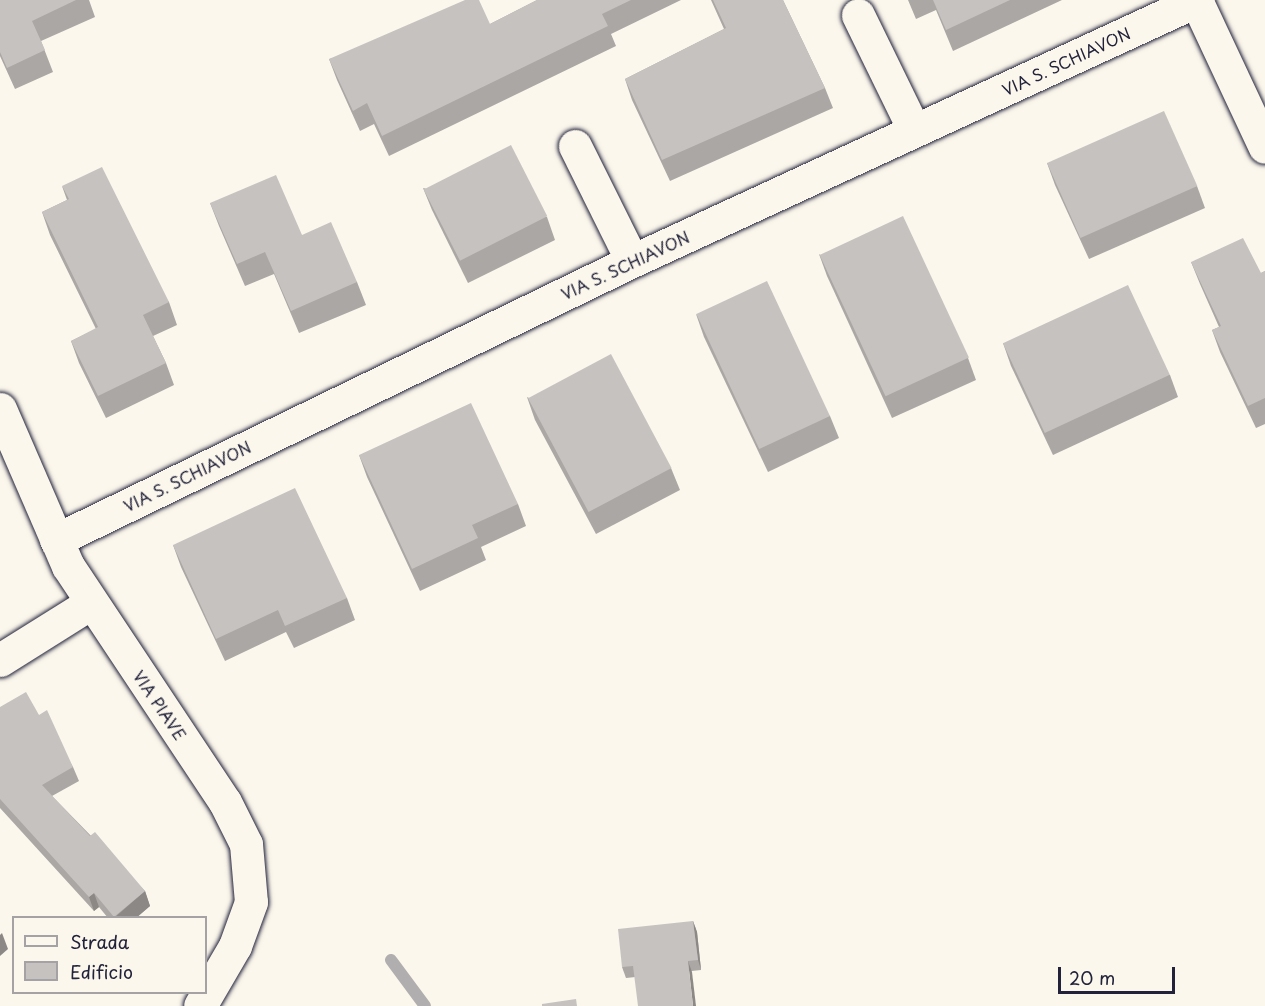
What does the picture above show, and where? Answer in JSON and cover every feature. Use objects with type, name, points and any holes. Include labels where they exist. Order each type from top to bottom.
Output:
[{"type":"street","name":"VIA S. SCHIAVON","points":[[56,540],[632,261],[1197,0]]},
{"type":"street","points":[[1197,0],[1265,147]]},
{"type":"street","points":[[858,15],[914,130]]},
{"type":"street","points":[[575,146],[632,261]]},
{"type":"street","name":"VIA PIAVE","points":[[0,409],[56,540],[91,603],[225,802],[246,844],[251,902],[235,946],[200,1006]]},
{"type":"street","points":[[0,660],[91,603]]},
{"type":"building","points":[[0,0],[76,0],[32,21],[45,50],[7,68],[0,52]]},
{"type":"building","points":[[465,0],[479,0],[490,24],[537,0],[631,0],[602,14],[608,26],[382,136],[367,103],[353,111],[329,59]]},
{"type":"building","points":[[713,0],[783,0],[825,88],[662,160],[625,79],[726,28]]},
{"type":"building","points":[[933,0],[1010,0],[946,30]]},
{"type":"building","points":[[1164,111],[1197,186],[1080,238],[1047,163]]},
{"type":"building","points":[[511,145],[547,216],[460,261],[424,189]]},
{"type":"building","points":[[102,167],[169,302],[143,315],[166,363],[98,396],[71,341],[98,327],[42,212],[69,199],[62,186]]},
{"type":"building","points":[[276,175],[302,235],[331,222],[357,282],[291,311],[265,252],[237,264],[210,203]]},
{"type":"building","points":[[903,216],[969,357],[886,396],[820,255]]},
{"type":"building","points":[[1243,238],[1261,273],[1265,271],[1265,398],[1248,406],[1212,330],[1221,326],[1191,262]]},
{"type":"building","points":[[767,281],[830,416],[759,449],[696,314]]},
{"type":"building","points":[[1128,285],[1170,375],[1045,433],[1003,343]]},
{"type":"building","points":[[611,354],[672,468],[589,512],[528,398]]},
{"type":"building","points":[[471,403],[518,504],[472,525],[478,538],[412,569],[359,455]]},
{"type":"building","points":[[295,488],[347,598],[285,626],[278,610],[216,639],[173,545]]},
{"type":"building","points":[[26,692],[39,715],[47,710],[73,767],[42,785],[90,836],[95,832],[145,891],[115,916],[94,893],[89,897],[0,799],[0,707]]},
{"type":"building","points":[[693,921],[698,960],[688,961],[693,1006],[638,1006],[633,966],[622,967],[618,929]]},
{"type":"building","points":[[576,999],[577,1006],[542,1006],[542,1004]]},
{"type":"waterway","points":[[391,960],[425,1006]]}]
